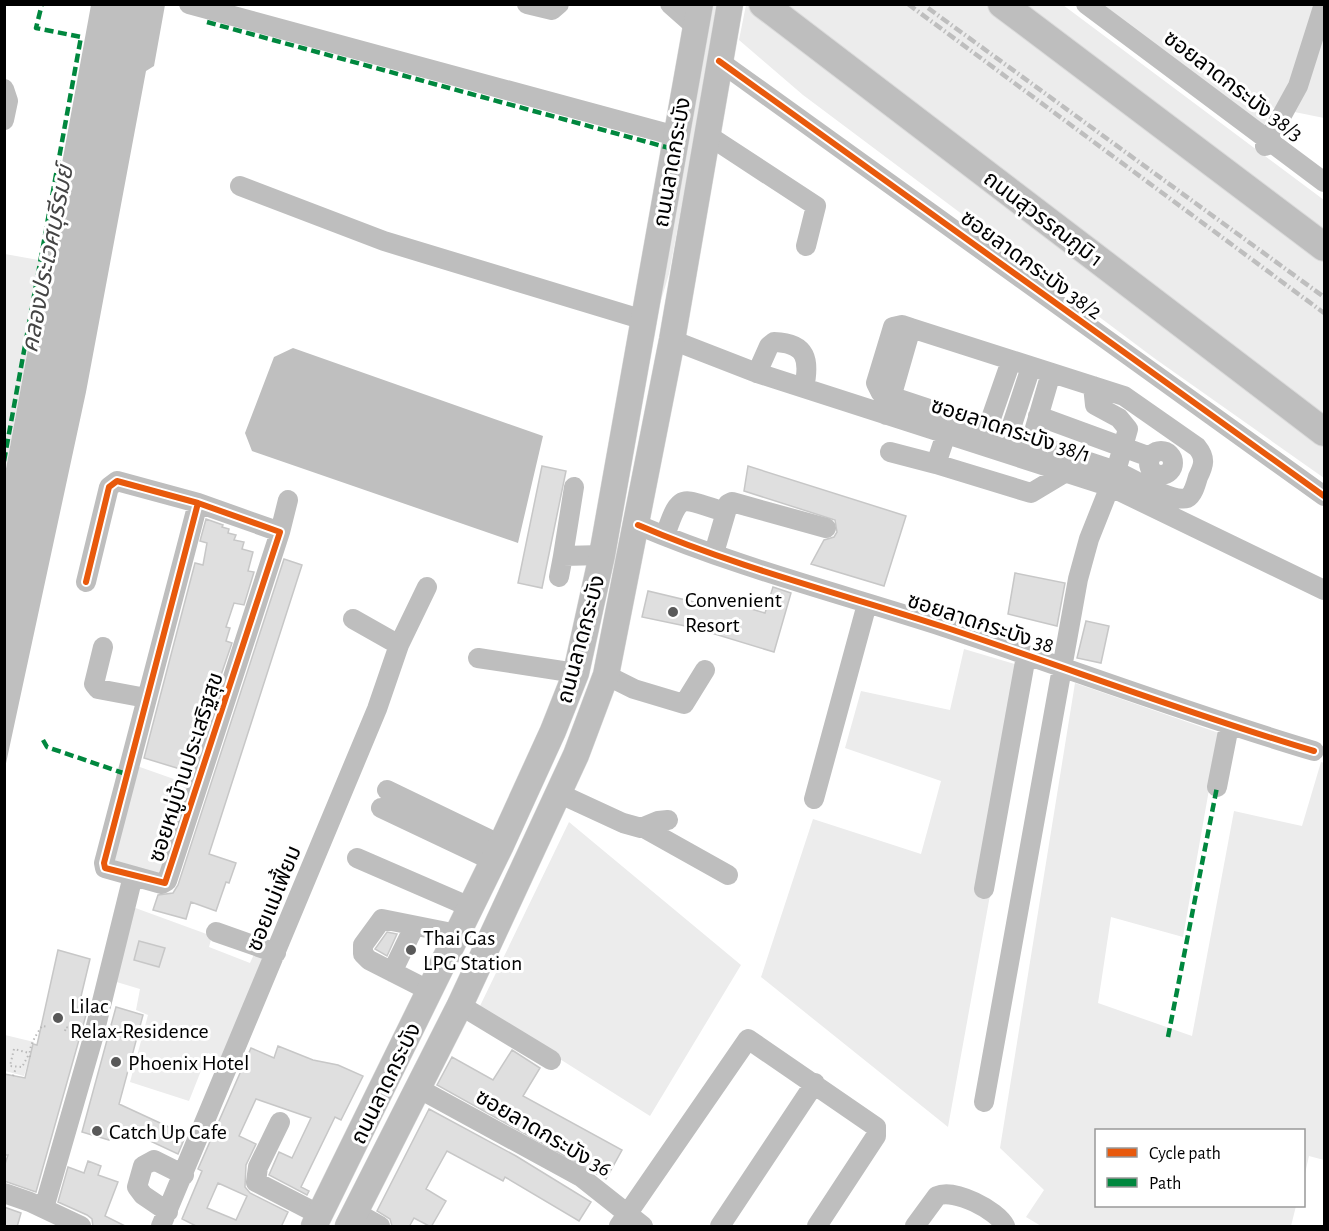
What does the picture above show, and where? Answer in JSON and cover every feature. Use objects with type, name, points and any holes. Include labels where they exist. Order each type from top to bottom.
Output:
[{"type":"highway","name":"ถนนสุวรรณภูมิ 1","points":[[763,4],[1324,432]]},
{"type":"highway","points":[[1002,4],[1324,247]]},
{"type":"main road","name":"ถนนลาดกระบัง","points":[[351,1219],[460,1005],[593,717],[606,675],[638,525],[730,4]]},
{"type":"main road","name":"ถนนลาดกระบัง","points":[[317,1221],[497,853],[553,731],[576,673],[602,555],[698,16]]},
{"type":"main road","points":[[617,462],[648,466]]},
{"type":"main road","points":[[390,1072],[416,1088]]},
{"type":"street","points":[[189,4],[676,136]]},
{"type":"street","points":[[527,4],[552,10],[559,4]]},
{"type":"street","points":[[670,4],[698,16]]},
{"type":"street","name":"ซอยลาดกระบัง 38/3","points":[[1086,4],[1267,143],[1324,183]]},
{"type":"street","points":[[1267,143],[1298,86],[1324,4]]},
{"type":"street","name":"ซอยลาดกระบัง 38/2","points":[[719,61],[1324,496]]},
{"type":"street","points":[[4,89],[8,101],[4,120]]},
{"type":"street","points":[[706,134],[816,206],[806,246]]},
{"type":"street","points":[[240,186],[384,241],[644,320]]},
{"type":"street","points":[[902,325],[1124,396],[1197,447],[1203,455],[1204,465],[1192,494],[1186,498],[1179,498],[1160,468],[1113,479],[1031,442],[988,427],[889,406],[876,383],[893,327],[902,325]]},
{"type":"street","name":"ซอยลาดกระบัง 38/1","points":[[672,340],[804,388],[889,406],[946,434],[1066,472],[1113,479],[1324,590]]},
{"type":"street","points":[[758,373],[769,346],[774,342],[783,342],[800,349],[805,355],[807,373],[804,388]]},
{"type":"street","points":[[988,427],[1011,361]]},
{"type":"street","points":[[1009,434],[1030,367]]},
{"type":"street","points":[[1031,442],[1051,373]]},
{"type":"street","points":[[984,1102],[1060,668],[1080,569],[1128,435],[1126,424],[1095,405],[1093,386]]},
{"type":"street","points":[[1038,416],[1123,447],[1160,468],[1197,482]]},
{"type":"street","points":[[1160,468],[1176,432]]},
{"type":"street","points":[[936,464],[946,434]]},
{"type":"street","points":[[890,452],[1031,493],[1066,472]]},
{"type":"street","points":[[86,582],[111,483],[117,481],[198,503],[280,532],[288,500]]},
{"type":"street","points":[[559,577],[574,487]]},
{"type":"street","points":[[665,536],[675,506],[681,501],[689,501],[726,512]]},
{"type":"street","points":[[714,553],[728,504],[732,502],[826,528]]},
{"type":"street","name":"ซอยหมู่บ้านประเสริฐสุข","points":[[198,503],[104,867],[162,884],[167,881],[280,532]]},
{"type":"street","name":"ซอยลาดกระบัง 38","points":[[638,525],[714,553],[1229,726],[1314,752]]},
{"type":"street","points":[[563,556],[602,555]]},
{"type":"street","name":"ซอยแม่เฟี้ยม","points":[[165,1220],[376,709],[399,645],[428,587]]},
{"type":"street","points":[[814,799],[867,604]]},
{"type":"street","points":[[353,619],[399,645]]},
{"type":"street","points":[[103,647],[94,684],[98,689],[146,698]]},
{"type":"street","points":[[984,889],[1026,656]]},
{"type":"street","points":[[478,658],[576,673]]},
{"type":"street","points":[[606,675],[634,689],[684,704],[705,670]]},
{"type":"street","points":[[1217,787],[1229,726]]},
{"type":"street","points":[[558,793],[623,823],[644,828],[728,875]]},
{"type":"street","points":[[384,800],[497,853]]},
{"type":"street","points":[[644,828],[658,820],[668,820]]},
{"type":"street","points":[[357,858],[470,907]]},
{"type":"street","name":"ซอยหมู่บ้านประเสริฐสุข","points":[[44,1208],[93,1038],[133,876]]},
{"type":"street","points":[[430,991],[369,960],[363,954],[363,945],[382,919],[457,934]]},
{"type":"street","points":[[392,972],[414,927]]},
{"type":"street","points":[[216,932],[276,953]]},
{"type":"street","points":[[460,1005],[551,1060]]},
{"type":"street","points":[[624,1220],[748,1039],[876,1127],[876,1136],[817,1227]]},
{"type":"street","points":[[720,1227],[815,1083]]},
{"type":"street","name":"ซอยลาดกระบัง 36","points":[[416,1088],[581,1177],[624,1220],[643,1227]]},
{"type":"street","points":[[280,1122],[258,1167],[256,1182],[317,1221]]},
{"type":"street","points":[[165,1220],[137,1187],[137,1180],[143,1166],[154,1160],[184,1175]]},
{"type":"street","points":[[4,1193],[44,1208],[81,1227]]},
{"type":"street","points":[[915,1227],[929,1204],[942,1193],[960,1196],[987,1210],[1002,1221],[1005,1227]]},
{"type":"street","points":[[351,1219],[380,1227]]},
{"type":"path","points":[[29,1055],[14,1049],[10,1066],[15,1068],[25,1065],[42,1026],[48,1027]]},
{"type":"path","points":[[64,1031],[66,1027],[69,1028]]},
{"type":"path","points":[[14,1076],[15,1068]]},
{"type":"shaded area","points":[[711,5],[719,5],[669,274],[652,330]]},
{"type":"shaded area","points":[[746,5],[1063,5],[1324,200],[1324,478],[1154,358],[803,95],[739,40]]},
{"type":"shaded area","points":[[1104,5],[1324,5],[1324,118],[1270,107],[1265,126],[1174,61]]},
{"type":"shaded area","points":[[5,254],[44,261],[5,474]]},
{"type":"shaded area","points":[[964,649],[1031,669],[948,1127],[761,977],[813,819],[921,854],[941,781],[845,748],[861,691],[950,710]]},
{"type":"shaded area","points":[[1075,683],[1219,733],[1183,937],[1111,917],[1098,1003],[1192,1036],[1234,811],[1302,826],[1321,762],[1324,763],[1324,1160],[1309,1156],[1305,1174],[1305,1129],[1095,1129],[1095,1207],[1296,1207],[1291,1226],[1041,1226],[1026,1217],[1044,1190],[1000,1148]]},
{"type":"shaded area","points":[[137,766],[188,784],[164,876],[109,865]]},
{"type":"shaded area","points":[[569,822],[741,965],[650,1116],[479,1008]]},
{"type":"shaded area","points":[[130,906],[212,936],[209,947],[250,963],[255,952],[269,956],[226,1059],[208,1053],[189,1101],[130,1082],[148,1015],[136,1010],[140,989],[110,980]]},
{"type":"shaded area","points":[[5,1035],[34,1042],[24,1076],[5,1071]]},
{"type":"water","name":"คลองประเวศบุรีรมย์","points":[[91,5],[165,5],[154,66],[146,71],[86,392],[5,768],[5,474]]},
{"type":"water","points":[[293,348],[543,436],[518,543],[252,451],[245,433],[274,357]]},
{"type":"building","points":[[542,466],[566,471],[542,588],[518,583]]},
{"type":"building","points":[[748,466],[906,516],[884,586],[811,564],[824,540],[834,537],[837,532],[835,520],[744,491]]},
{"type":"building","points":[[206,519],[223,525],[222,527],[229,529],[228,533],[236,535],[234,540],[244,542],[242,549],[253,552],[248,571],[254,572],[244,605],[234,603],[226,627],[230,628],[226,641],[232,643],[220,678],[213,676],[205,702],[212,704],[190,772],[144,758],[195,563],[203,565],[207,543],[200,541]]},
{"type":"building","points":[[284,559],[302,565],[209,854],[236,863],[229,883],[226,882],[216,911],[191,902],[186,919],[153,910],[158,895],[173,893],[178,885]]},
{"type":"building","points":[[1015,573],[1065,583],[1057,626],[1008,614]]},
{"type":"building","points":[[773,587],[791,593],[774,652],[695,628],[642,617],[648,591],[711,606],[714,598],[765,613]]},
{"type":"building","points":[[1086,621],[1109,626],[1101,663],[1077,658]]},
{"type":"building","points":[[387,932],[397,934],[387,956],[375,949]]},
{"type":"building","points":[[139,941],[165,948],[159,967],[134,960]]},
{"type":"building","points":[[58,950],[90,959],[77,1013],[86,1015],[36,1192],[4,1181],[4,1167],[8,1155],[4,1155],[4,1074],[25,1078],[33,1044],[37,1045]]},
{"type":"building","name":"Phoenix Hotel","points":[[116,1007],[143,1015],[119,1104],[186,1135],[178,1154],[114,1124],[109,1140],[82,1132]]},
{"type":"building","points":[[278,1046],[313,1060],[338,1065],[363,1076],[341,1120],[335,1117],[301,1187],[309,1191],[307,1195],[269,1175],[279,1152],[292,1158],[311,1118],[256,1099],[239,1136],[256,1144],[246,1165],[245,1187],[250,1193],[288,1212],[281,1227],[198,1227],[182,1219],[202,1171],[198,1169],[251,1048],[274,1058]],"holes":[[[218,1183],[247,1196],[236,1220],[207,1208]]]},
{"type":"building","points":[[512,1050],[540,1068],[523,1096],[622,1150],[606,1179],[437,1085],[452,1057],[493,1080]]},
{"type":"building","points":[[429,1109],[516,1156],[591,1202],[579,1221],[505,1177],[503,1181],[447,1151],[426,1189],[446,1201],[431,1227],[414,1218],[409,1227],[392,1226],[390,1219],[377,1211]]},
{"type":"building","points":[[88,1161],[101,1166],[98,1175],[118,1182],[105,1216],[127,1227],[93,1227],[92,1219],[87,1215],[58,1202],[68,1167],[84,1173]]},
{"type":"building","points":[[4,1207],[21,1213],[17,1227],[4,1227]]},
{"type":"railway","points":[[908,4],[1324,313]]},
{"type":"railway","points":[[928,8],[1324,297]]},
{"type":"marked path","points":[[4,461],[81,37],[36,28],[42,4]]},
{"type":"marked path","points":[[207,22],[673,149]]},
{"type":"marked path","points":[[43,740],[47,747],[126,774]]},
{"type":"marked path","points":[[1168,1037],[1217,787]]},
{"type":"cycle path","points":[[719,61],[1324,496]]},
{"type":"cycle path","points":[[86,582],[109,487],[117,481],[198,503],[280,532],[165,883],[105,868],[104,863],[198,503]]},
{"type":"cycle path","points":[[638,525],[751,567],[944,627],[1314,751]]},
{"type":"place","name":"Convenient Resort","points":[[673,612]]},
{"type":"place","name":"Thai Gas LPG Station","points":[[411,950]]},
{"type":"place","name":"Lilac Relax-Residence","points":[[58,1018]]},
{"type":"place","name":"Phoenix Hotel","points":[[116,1062]]},
{"type":"place","name":"Catch Up Cafe","points":[[97,1131]]}]
